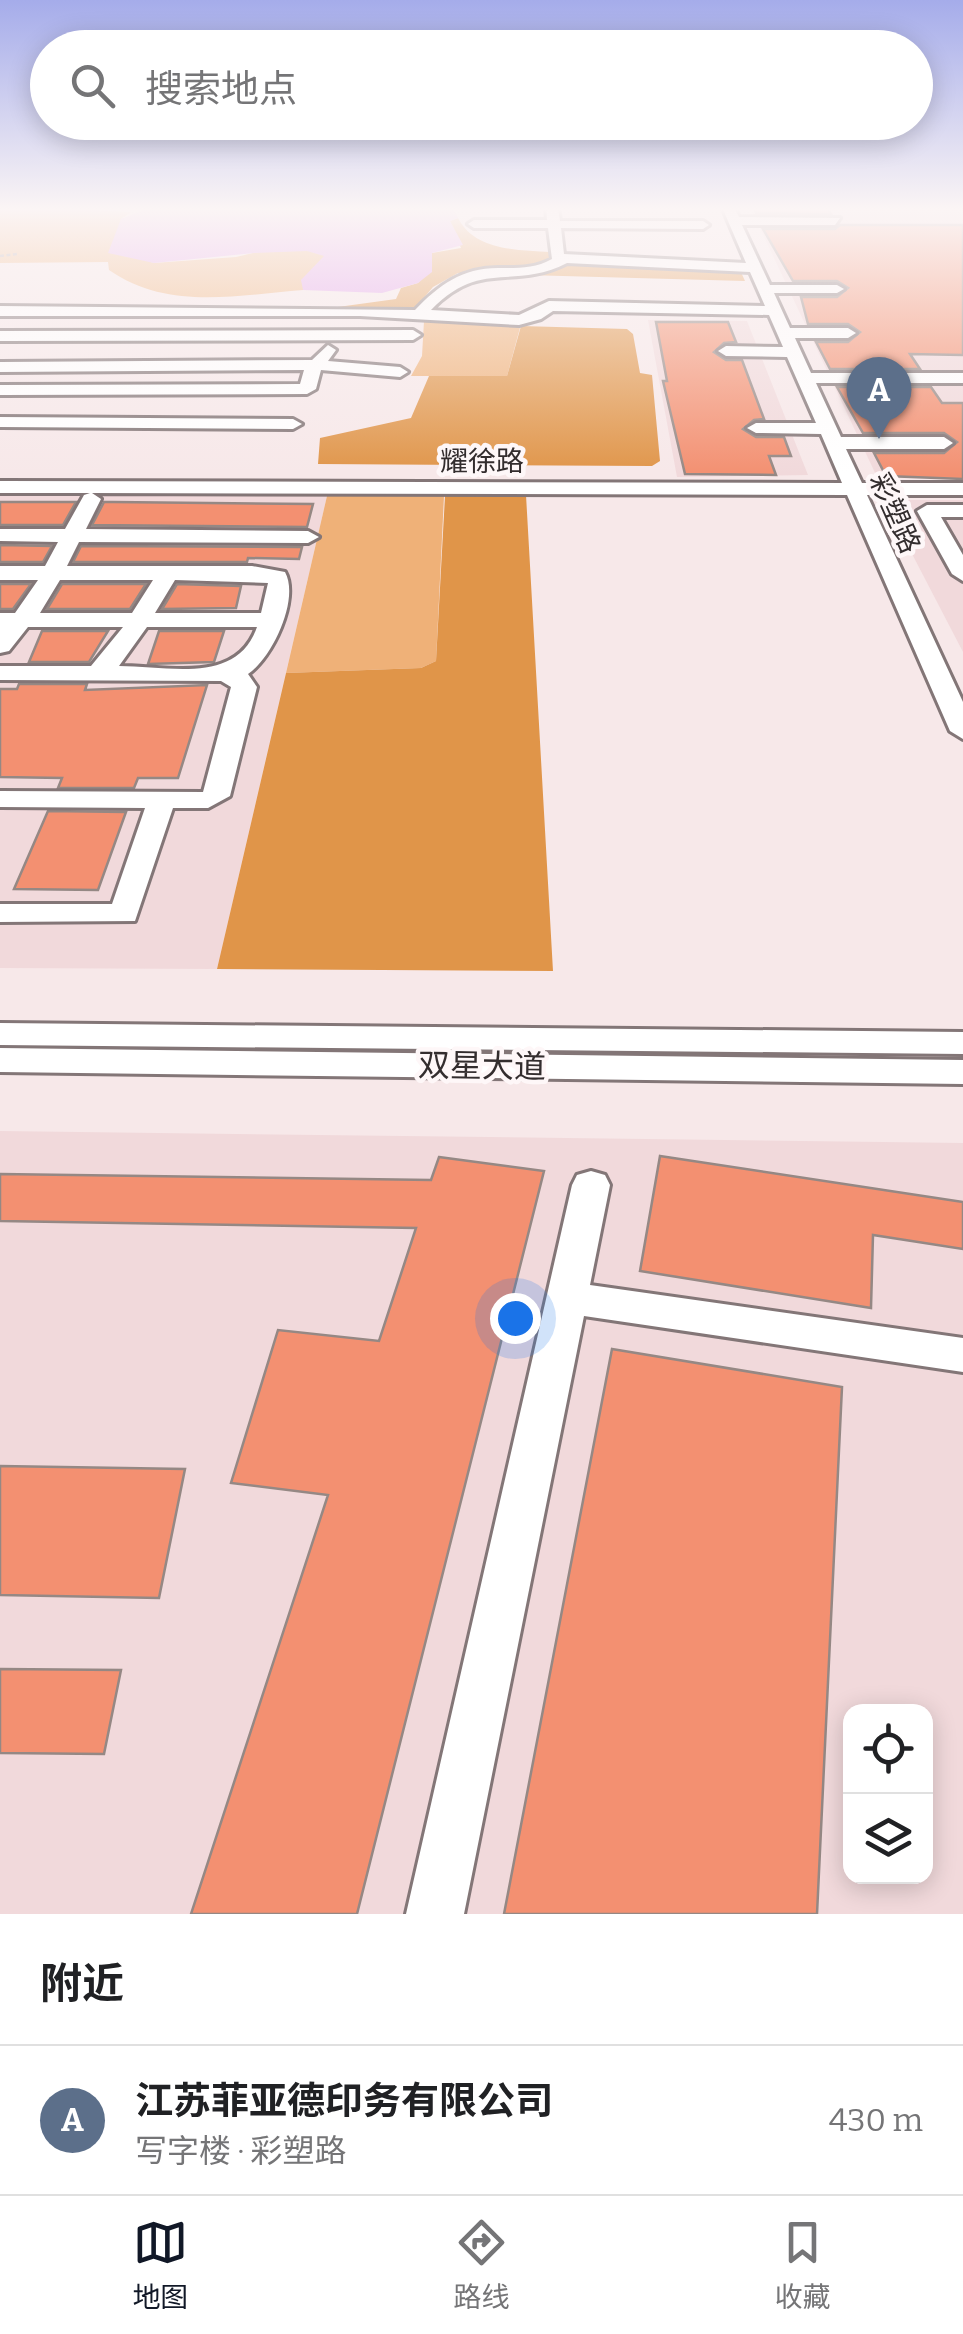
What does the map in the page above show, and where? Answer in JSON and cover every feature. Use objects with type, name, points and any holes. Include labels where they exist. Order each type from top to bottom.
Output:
[{"type":"street","points":[[420,314],[434,296]]},
{"type":"street","points":[[611,296],[774,311]]},
{"type":"street","points":[[0,311],[335,311],[527,320],[548,306],[636,296]]},
{"type":"street","name":"彩塑路","points":[[767,296],[963,732]]},
{"type":"street","points":[[0,390],[307,389],[328,349],[335,311]]},
{"type":"street","points":[[726,351],[848,333]]},
{"type":"street","points":[[0,336],[413,335]]},
{"type":"street","points":[[0,367],[319,365],[400,372]]},
{"type":"street","points":[[804,378],[963,378]]},
{"type":"street","points":[[0,422],[294,424]]},
{"type":"street","points":[[74,445],[86,422]]},
{"type":"street","points":[[756,428],[944,443]]},
{"type":"street","name":"耀徐路","points":[[0,487],[963,489]]},
{"type":"street","points":[[0,498],[315,500]]},
{"type":"street","points":[[0,646],[12,620],[52,573],[90,498]]},
{"type":"street","points":[[963,511],[927,510],[963,574]]},
{"type":"street","points":[[0,535],[308,537]]},
{"type":"street","points":[[0,573],[277,577],[279,584],[258,658],[241,670],[224,674],[0,673]]},
{"type":"street","points":[[98,674],[126,646],[168,573]]},
{"type":"street","points":[[12,620],[268,620]]},
{"type":"street","points":[[935,670],[963,670]]},
{"type":"street","points":[[0,799],[208,800],[216,796],[244,687],[240,680],[224,674]]},
{"type":"street","points":[[0,913],[124,914],[162,800]]},
{"type":"street","name":"双星大道","points":[[0,1034],[963,1043]]},
{"type":"street","name":"双星大道","points":[[0,1060],[963,1072]]},
{"type":"street","points":[[435,1914],[591,1185]]},
{"type":"street","points":[[568,1298],[963,1355]]},
{"type":"shaded area","points":[[425,296],[412,312],[316,310]]},
{"type":"shaded area","points":[[792,296],[963,296],[963,478],[877,477]]},
{"type":"shaded area","points":[[648,320],[747,321],[808,475],[677,477]]},
{"type":"shaded area","points":[[424,321],[521,324],[507,376],[411,376],[422,356]]},
{"type":"shaded area","points":[[521,326],[627,329],[633,334],[640,373],[652,375],[660,461],[652,466],[318,464],[320,438],[411,418],[429,376],[507,376]]},
{"type":"shaded area","points":[[0,495],[327,496],[217,969],[0,968]]},
{"type":"shaded area","points":[[526,495],[553,971],[217,969],[286,673],[421,668],[436,661],[445,496]]},
{"type":"shaded area","points":[[327,496],[444,496],[436,661],[421,668],[286,673]]},
{"type":"shaded area","points":[[884,500],[963,500],[963,652]]},
{"type":"shaded area","points":[[0,1131],[963,1143],[963,1914],[0,1914]]},
{"type":"building","points":[[963,296],[963,355],[910,354],[920,369],[830,369],[816,342],[848,342],[860,332],[848,324],[808,324],[801,297]]},
{"type":"building","points":[[656,322],[728,322],[736,342],[724,343],[714,352],[726,360],[742,360],[764,419],[754,420],[743,429],[756,437],[784,437],[791,456],[769,456],[776,475],[685,474],[663,381],[667,381]]},
{"type":"building","points":[[837,387],[931,387],[942,403],[963,403],[963,479],[886,476],[874,453],[944,453],[957,442],[944,433],[863,433]]},
{"type":"building","points":[[0,502],[76,502],[63,525],[0,525]]},
{"type":"building","points":[[104,502],[313,504],[307,527],[92,525]]},
{"type":"building","points":[[0,545],[52,546],[43,562],[0,562]]},
{"type":"building","points":[[81,546],[302,547],[299,559],[73,562]]},
{"type":"building","points":[[0,584],[31,584],[13,609],[0,609]]},
{"type":"building","points":[[62,584],[146,584],[130,609],[47,609]]},
{"type":"building","points":[[177,584],[241,586],[236,608],[162,609]]},
{"type":"building","points":[[42,631],[108,631],[89,662],[29,662]]},
{"type":"building","points":[[159,631],[224,631],[214,662],[148,664]]},
{"type":"building","points":[[19,684],[87,684],[85,690],[207,685],[178,778],[138,778],[134,788],[58,788],[62,778],[0,777],[0,689],[17,689]]},
{"type":"building","points":[[48,811],[126,812],[98,890],[14,889]]},
{"type":"building","points":[[660,1156],[963,1202],[963,1249],[873,1235],[871,1308],[640,1271]]},
{"type":"building","points":[[439,1157],[544,1171],[357,1914],[191,1914],[328,1495],[231,1483],[278,1330],[379,1341],[416,1228],[0,1221],[0,1174],[431,1180]]},
{"type":"building","points":[[612,1349],[842,1387],[817,1914],[504,1914]]},
{"type":"building","points":[[0,1466],[185,1469],[159,1598],[0,1595]]},
{"type":"building","points":[[0,1669],[121,1670],[104,1754],[0,1753]]},
{"type":"place","name":"江苏菲亚德印务有限公司","points":[[879,439]]}]
